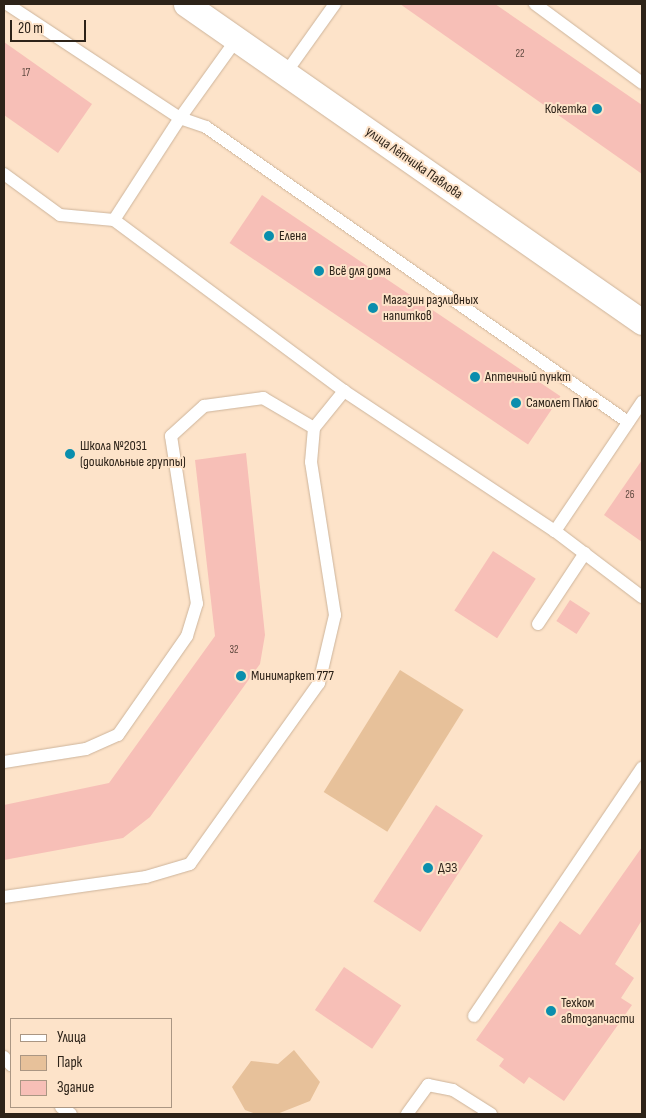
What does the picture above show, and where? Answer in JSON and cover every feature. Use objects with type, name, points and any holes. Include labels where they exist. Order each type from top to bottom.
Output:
[{"type":"street","name":"улица Лётчика Павлова","points":[[186,4],[642,322]]},
{"type":"lane","points":[[7,4],[180,118],[206,127],[628,422]]},
{"type":"lane","points":[[285,74],[335,4]]},
{"type":"lane","points":[[535,4],[642,83]]},
{"type":"lane","points":[[114,220],[180,118],[236,40]]},
{"type":"lane","points":[[4,174],[60,215],[114,220],[344,391],[555,531],[642,596]]},
{"type":"lane","points":[[4,897],[146,877],[190,864],[319,683],[335,615],[311,462],[314,428],[344,391]]},
{"type":"lane","points":[[4,762],[86,749],[118,735],[187,636],[196,604],[171,436],[204,406],[264,398],[314,428]]},
{"type":"lane","points":[[555,531],[642,402]]},
{"type":"lane","points":[[538,624],[585,553]]},
{"type":"lane","points":[[474,1016],[642,768]]},
{"type":"lane","points":[[407,1114],[428,1085],[453,1090],[491,1114]]},
{"type":"green space","points":[[400,670],[464,710],[387,832],[324,792]]},
{"type":"green space","points":[[294,1050],[320,1082],[310,1101],[277,1114],[256,1114],[245,1110],[232,1087],[251,1061],[278,1064]]},
{"type":"building","points":[[400,4],[495,4],[642,105],[642,174]]},
{"type":"building","points":[[4,42],[92,104],[58,153],[4,115]]},
{"type":"building","points":[[262,195],[560,396],[528,444],[230,243]]},
{"type":"building","points":[[246,453],[265,635],[260,664],[150,817],[123,838],[4,860],[4,805],[109,783],[215,636],[195,460]]},
{"type":"building","points":[[642,460],[642,542],[604,515]]},
{"type":"building","points":[[493,551],[536,579],[497,638],[454,611]]},
{"type":"building","points":[[570,600],[590,613],[577,634],[556,621]]},
{"type":"building","name":"ДЭЗ","points":[[436,805],[483,835],[420,932],[373,901]]},
{"type":"building","points":[[642,847],[642,920],[615,964],[634,978],[621,998],[632,1005],[564,1101],[529,1077],[524,1084],[499,1066],[504,1059],[476,1040],[560,921],[580,935]]},
{"type":"building","points":[[344,967],[401,1006],[372,1049],[315,1010]]},
{"type":"place","name":"Кокетка","points":[[597,109]]},
{"type":"place","name":"Елена","points":[[269,236]]},
{"type":"place","name":"Всё для дома","points":[[319,271]]},
{"type":"place","name":"Магазин разливных напитков","points":[[373,308]]},
{"type":"place","name":"Аптечный пункт","points":[[475,377]]},
{"type":"place","name":"Самолет Плюс","points":[[516,403]]},
{"type":"place","name":"Школа №2031 (дошкольные группы)","points":[[70,454]]},
{"type":"place","name":"Минимаркет 777","points":[[241,676]]},
{"type":"place","name":"ДЭЗ","points":[[428,868]]},
{"type":"place","name":"Техком автозапчасти","points":[[551,1011]]}]
